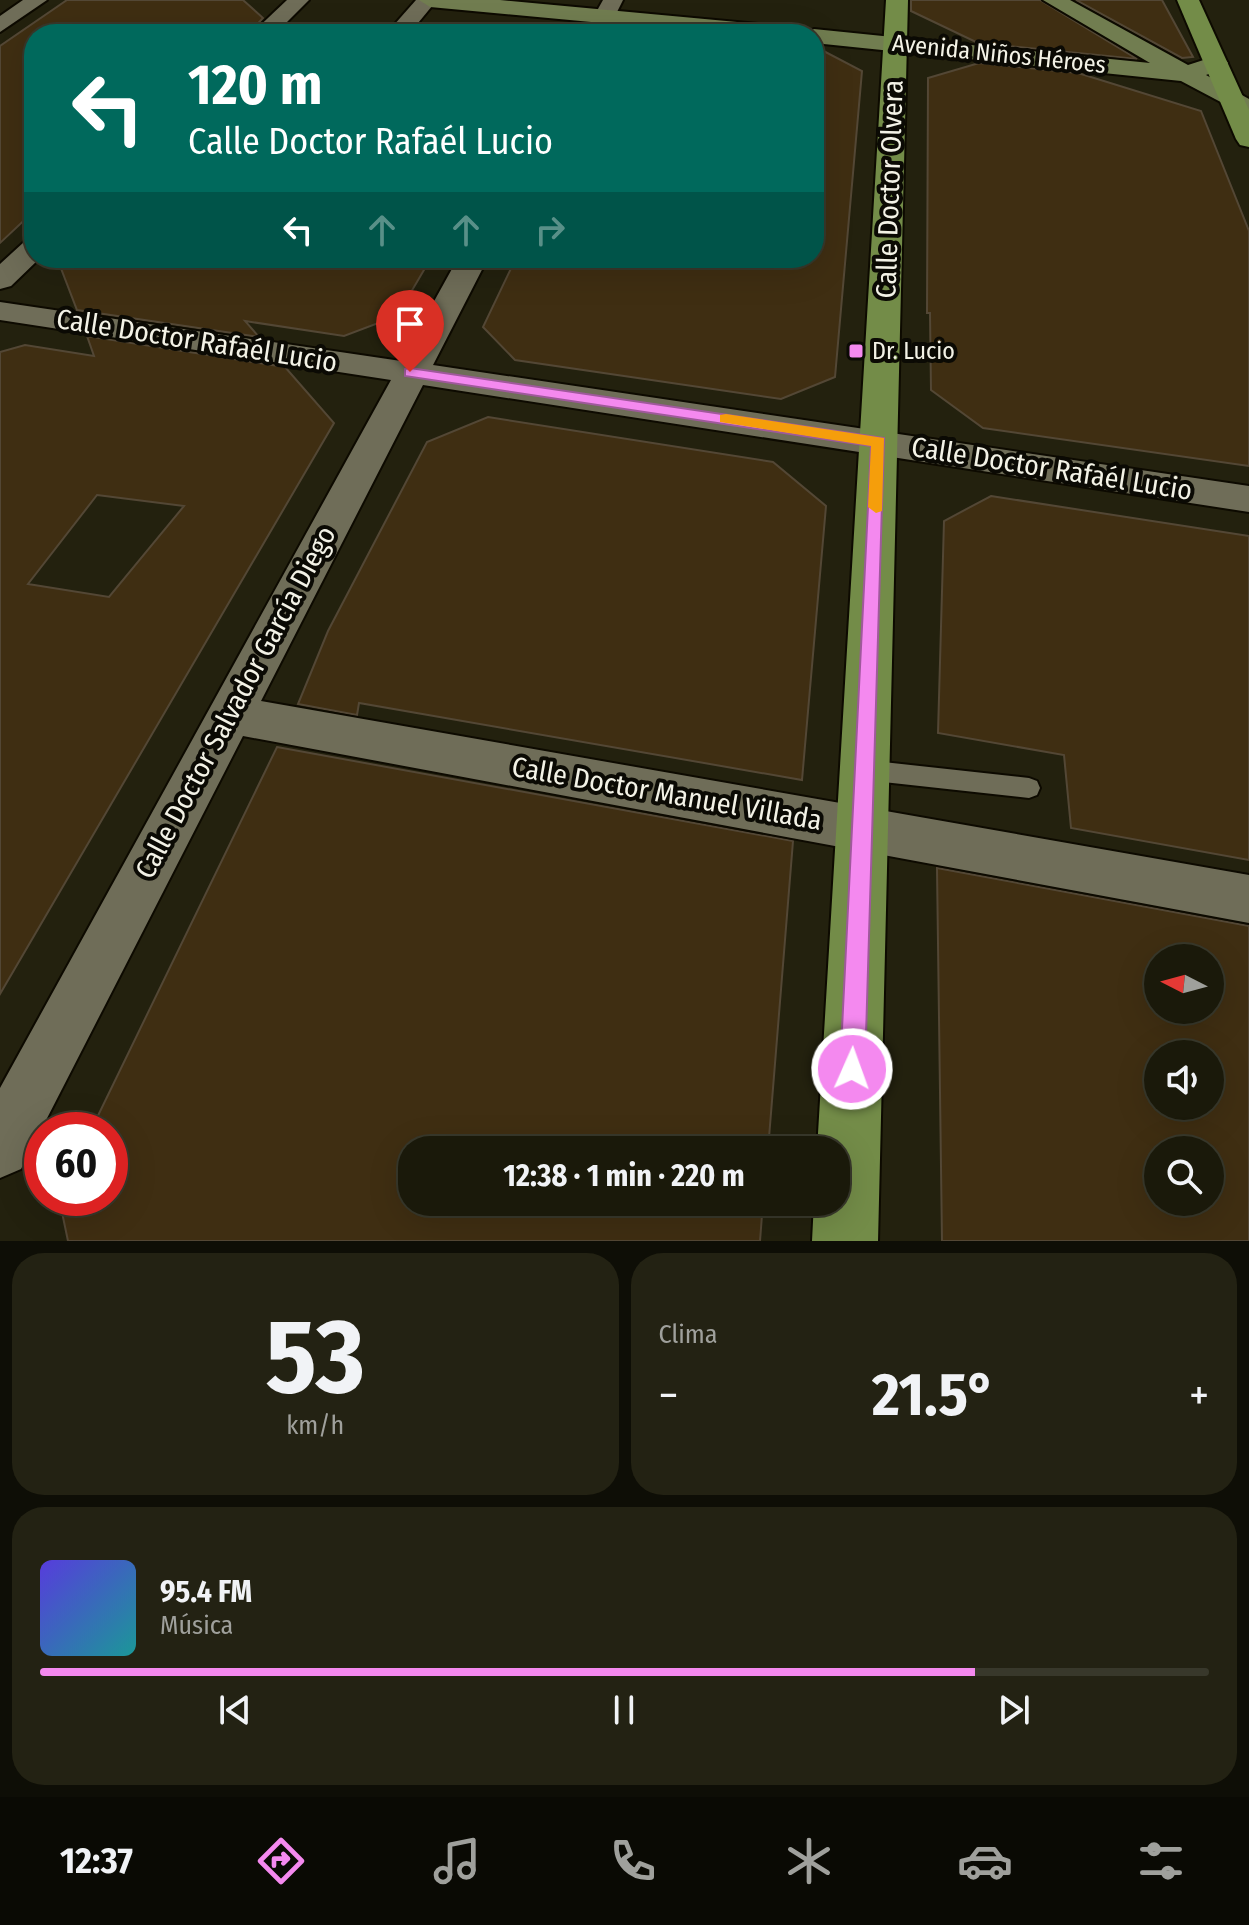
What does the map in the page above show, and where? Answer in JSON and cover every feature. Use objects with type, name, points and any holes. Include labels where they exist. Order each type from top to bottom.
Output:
[{"type":"main road","points":[[428,0],[681,24]]},
{"type":"main road","name":"Calle Doctor Olvera","points":[[845,1241],[897,0]]},
{"type":"main road","points":[[1054,0],[1184,74],[1243,102]]},
{"type":"main road","points":[[1188,0],[1216,63],[1243,102],[1249,139]]},
{"type":"main road","name":"Avenida Niños Héroes","points":[[824,37],[1184,74]]},
{"type":"main road","points":[[1184,74],[1216,63]]},
{"type":"street","points":[[0,26],[37,0]]},
{"type":"street","points":[[273,24],[299,0]]},
{"type":"street","points":[[406,24],[428,0]]},
{"type":"street","points":[[0,280],[24,257]]},
{"type":"street","name":"Calle Doctor Salvador García Diego","points":[[0,1148],[227,714],[467,268]]},
{"type":"street","name":"Calle Doctor Rafaél Lucio","points":[[0,311],[1249,499]]},
{"type":"street","name":"Calle Doctor Manuel Villada","points":[[227,714],[864,799],[1249,899]]},
{"type":"lane","points":[[864,799],[1029,788]]},
{"type":"building","points":[[67,0],[243,0],[263,18],[257,24],[32,24]]},
{"type":"building","points":[[911,0],[1040,0],[1137,59],[978,43],[911,11]]},
{"type":"building","points":[[1076,0],[1162,0],[1193,57],[1182,58]]},
{"type":"building","points":[[24,30],[24,220],[0,243],[0,46]]},
{"type":"building","points":[[824,51],[862,71],[835,377],[781,399],[515,360],[483,327],[511,268],[824,268]]},
{"type":"building","points":[[979,63],[1078,73],[1201,111],[1249,231],[1249,466],[983,428],[931,390],[930,313],[927,313],[928,78]]},
{"type":"building","points":[[61,268],[425,268],[397,316],[344,336],[245,321],[259,337],[77,310]]},
{"type":"building","points":[[87,336],[285,367],[334,423],[0,994],[0,352],[25,345],[94,356]],"holes":[[[97,495],[184,506],[109,597],[28,584]]]},
{"type":"building","points":[[488,417],[773,462],[826,506],[802,780],[359,703],[357,715],[298,704],[328,631],[427,442]]},
{"type":"building","points":[[991,496],[1249,536],[1249,860],[1071,828],[1064,755],[938,733],[944,521]]},
{"type":"building","points":[[277,747],[793,841],[769,1136],[398,1136],[398,1216],[762,1216],[760,1241],[68,1241],[63,1216],[128,1216],[128,1112],[100,1112]]},
{"type":"building","points":[[937,868],[1249,926],[1249,1241],[942,1241]]},
{"type":"slow traffic","points":[[726,419],[879,442],[876,507]]},
{"type":"place","name":"Dr. Lucio","points":[[856,351]]},
{"type":"route","points":[[410,372],[879,442],[852,1069]]}]
